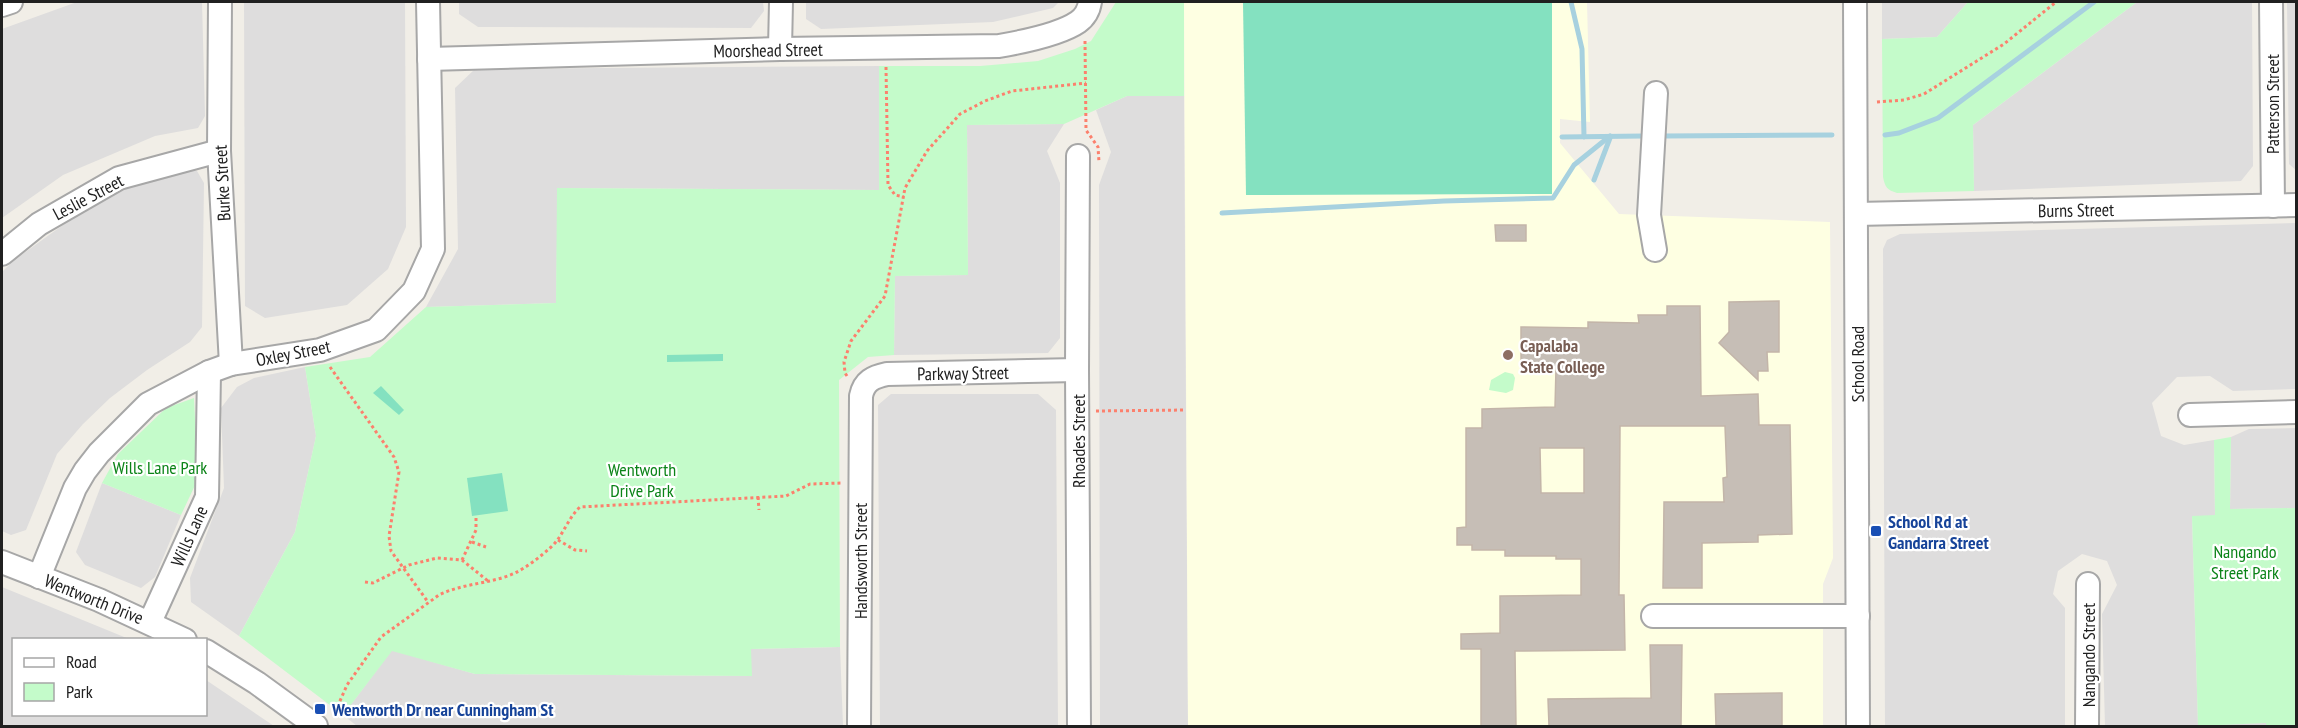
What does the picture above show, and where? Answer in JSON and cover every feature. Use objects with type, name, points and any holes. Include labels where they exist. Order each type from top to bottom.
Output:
[{"type":"street","points":[[2,5],[11,2]]},
{"type":"street","name":"Burke Street","points":[[220,2],[219,151],[231,364]]},
{"type":"street","name":"Oxley Street","points":[[39,577],[75,488],[99,453],[148,404],[209,372],[231,364],[321,350],[376,330],[414,291],[433,249],[428,2]]},
{"type":"street","points":[[780,49],[781,2]]},
{"type":"street","name":"Moorshead Street","points":[[429,59],[780,49],[999,46],[1021,42],[1079,22],[1084,17],[1090,2]]},
{"type":"street","name":"School Road","points":[[1855,2],[1858,726]]},
{"type":"street","name":"Patterson Street","points":[[2271,2],[2273,206]]},
{"type":"street","points":[[1655,250],[1649,215],[1656,93]]},
{"type":"street","name":"Leslie Street","points":[[2,254],[39,224],[119,178],[219,151]]},
{"type":"street","name":"Rhoades Street","points":[[1078,156],[1079,726]]},
{"type":"street","name":"Burns Street","points":[[1856,214],[2296,206]]},
{"type":"street","name":"Parkway Street","points":[[854,386],[863,386],[868,381],[887,374],[1077,370]]},
{"type":"street","name":"Wills Lane","points":[[150,622],[207,497],[209,372]]},
{"type":"street","name":"Handsworth Street","points":[[854,386],[859,726]]},
{"type":"street","points":[[2190,415],[2296,412]]},
{"type":"street","name":"Wentworth Drive","points":[[2,562],[99,600],[183,638]]},
{"type":"street","name":"Nangando Street","points":[[2087,726],[2088,585]]},
{"type":"street","points":[[1653,616],[1858,616]]},
{"type":"street","points":[[207,652],[257,683],[316,726]]},
{"type":"path","points":[[1876,102],[1904,100],[1924,94],[2004,44],[2056,2]]},
{"type":"path","points":[[883,48],[887,79],[888,185],[895,195],[904,197]]},
{"type":"path","points":[[854,386],[844,373],[844,362],[851,341],[885,296],[905,188],[927,150],[960,114],[985,101],[1012,91],[1086,83]]},
{"type":"path","points":[[321,350],[335,376],[394,457],[399,472],[390,543],[391,551],[428,602]]},
{"type":"path","points":[[1093,411],[1186,410]]},
{"type":"path","points":[[334,712],[347,685],[381,637],[428,602],[449,590],[515,573],[558,540],[571,516],[580,507],[786,495],[810,484],[844,483]]},
{"type":"path","points":[[758,497],[759,510]]},
{"type":"path","points":[[462,560],[476,530],[476,516]]},
{"type":"path","points":[[558,540],[575,550],[587,551]]},
{"type":"path","points":[[472,542],[486,547]]},
{"type":"path","points":[[365,582],[373,583],[403,568],[436,558],[462,560],[488,581]]},
{"type":"shaded area","points":[[77,2],[202,2],[205,116],[198,128],[155,136],[63,175],[2,218],[2,29]]},
{"type":"shaded area","points":[[244,2],[405,2],[406,227],[388,269],[347,305],[265,318],[245,306]]},
{"type":"shaded area","points":[[459,2],[763,2],[764,11],[751,28],[478,27],[459,14]]},
{"type":"shaded area","points":[[806,2],[1059,2],[1053,8],[993,22],[821,29],[806,19]]},
{"type":"shaded area","name":"Capalaba State College","points":[[1184,2],[1587,2],[1590,122],[1560,119],[1560,143],[1619,214],[1830,222],[1833,558],[1823,584],[1823,726],[1188,726]]},
{"type":"shaded area","points":[[1882,2],[1968,2],[1937,37],[1882,39]]},
{"type":"shaded area","points":[[2137,2],[2252,2],[2253,166],[2241,181],[1974,191],[1973,125]]},
{"type":"shaded area","points":[[2287,2],[2296,2],[2296,170],[2289,164]]},
{"type":"shaded area","points":[[879,66],[879,190],[558,188],[556,303],[426,307],[458,249],[455,88],[475,69]]},
{"type":"shaded area","points":[[1127,96],[1184,96],[1188,726],[1100,726],[1099,185],[1111,152],[1096,110]]},
{"type":"shaded area","points":[[1064,124],[1047,151],[1060,183],[1060,338],[1048,353],[894,355],[895,276],[968,275],[967,125]]},
{"type":"shaded area","points":[[188,169],[197,171],[204,183],[202,327],[190,342],[110,398],[83,424],[57,454],[26,530],[11,535],[2,531],[2,272],[13,261],[63,225],[116,191],[156,176]]},
{"type":"shaded area","points":[[2296,223],[2296,389],[2233,391],[2210,376],[2177,377],[2152,403],[2161,436],[2184,445],[2214,440],[2215,516],[2192,517],[2198,725],[2266,723],[2266,726],[2105,726],[2102,614],[2117,585],[2107,561],[2082,554],[2058,571],[2053,594],[2065,608],[2065,726],[1885,726],[1883,249],[1887,240],[1900,234]]},
{"type":"shaded area","points":[[305,367],[316,436],[295,532],[239,636],[191,602],[190,578],[224,488],[221,408],[237,387],[254,378]]},
{"type":"shaded area","points":[[891,394],[1038,394],[1056,410],[1058,726],[880,726],[878,405]]},
{"type":"shaded area","points":[[2296,428],[2296,508],[2230,509],[2231,437],[2249,429]]},
{"type":"shaded area","points":[[102,483],[181,515],[155,577],[141,588],[85,565],[76,552]]},
{"type":"shaded area","points":[[2,587],[127,638],[12,638],[12,716],[207,716],[207,681],[274,726],[2,726]]},
{"type":"shaded area","points":[[840,647],[843,726],[357,726],[343,715],[392,650],[475,674],[751,676],[751,649]]},
{"type":"green space","name":"Wentworth Drive Park","points":[[1116,2],[1184,2],[1184,96],[1127,96],[1064,124],[967,125],[968,275],[895,276],[894,355],[868,357],[839,380],[840,647],[751,649],[752,676],[475,674],[392,651],[343,715],[239,636],[295,532],[316,436],[305,367],[370,357],[426,307],[556,303],[557,188],[879,190],[879,66],[980,66],[1038,61],[1075,49],[1091,41]]},
{"type":"green space","points":[[1243,2],[1552,2],[1552,194],[1246,195]]},
{"type":"green space","points":[[1968,2],[2137,2],[1973,125],[1974,191],[1894,192],[1887,188],[1883,177],[1882,39],[1937,37]]},
{"type":"green space","points":[[723,354],[723,361],[667,362],[667,355]]},
{"type":"green space","points":[[1505,372],[1513,374],[1515,378],[1513,390],[1506,393],[1489,390],[1491,380]]},
{"type":"green space","points":[[381,386],[404,410],[399,415],[373,393]]},
{"type":"green space","name":"Wills Lane Park","points":[[194,398],[198,479],[181,515],[102,483],[118,454],[166,408]]},
{"type":"green space","name":"Nangando Street Park","points":[[2231,437],[2230,509],[2296,508],[2296,726],[2266,726],[2266,723],[2198,726],[2192,516],[2215,515],[2214,440]]},
{"type":"green space","points":[[502,473],[508,511],[472,516],[467,478]]},
{"type":"building","points":[[1495,225],[1526,225],[1526,241],[1496,241]]},
{"type":"building","points":[[1779,301],[1779,352],[1767,352],[1768,371],[1758,371],[1758,380],[1719,343],[1729,332],[1729,302]]},
{"type":"building","points":[[1667,306],[1700,306],[1701,396],[1758,394],[1759,425],[1790,425],[1792,534],[1758,535],[1758,542],[1702,543],[1702,588],[1663,588],[1664,502],[1724,502],[1723,478],[1727,477],[1725,426],[1620,426],[1619,595],[1624,595],[1625,650],[1515,651],[1516,726],[1481,726],[1481,649],[1461,649],[1461,634],[1500,633],[1500,596],[1581,595],[1581,559],[1556,559],[1556,556],[1505,556],[1505,550],[1472,550],[1472,545],[1457,545],[1457,528],[1466,527],[1466,428],[1482,428],[1482,409],[1555,407],[1556,368],[1521,368],[1521,327],[1588,328],[1588,322],[1639,323],[1638,315],[1667,315]],"holes":[[[1540,448],[1584,448],[1584,493],[1541,493]]]},
{"type":"building","points":[[1650,645],[1682,645],[1681,726],[1549,726],[1548,699],[1651,698]]},
{"type":"building","points":[[1782,693],[1782,726],[1716,726],[1715,694]]},
{"type":"waterway","points":[[1571,2],[1582,49],[1584,137]]},
{"type":"waterway","points":[[1885,135],[1899,133],[1938,118],[2094,2]]},
{"type":"waterway","points":[[1664,136],[1832,135]]},
{"type":"waterway","points":[[1222,213],[1444,201],[1553,198],[1574,165],[1610,136]]},
{"type":"waterway","points":[[1562,137],[1643,136]]},
{"type":"waterway","points":[[1594,180],[1610,138]]},
{"type":"place","name":"Capalaba State College","points":[[1508,355]]},
{"type":"place","name":"School Rd at Gandarra Street","points":[[1876,531]]},
{"type":"place","name":"Wentworth Dr near Cunningham St","points":[[320,709]]}]
